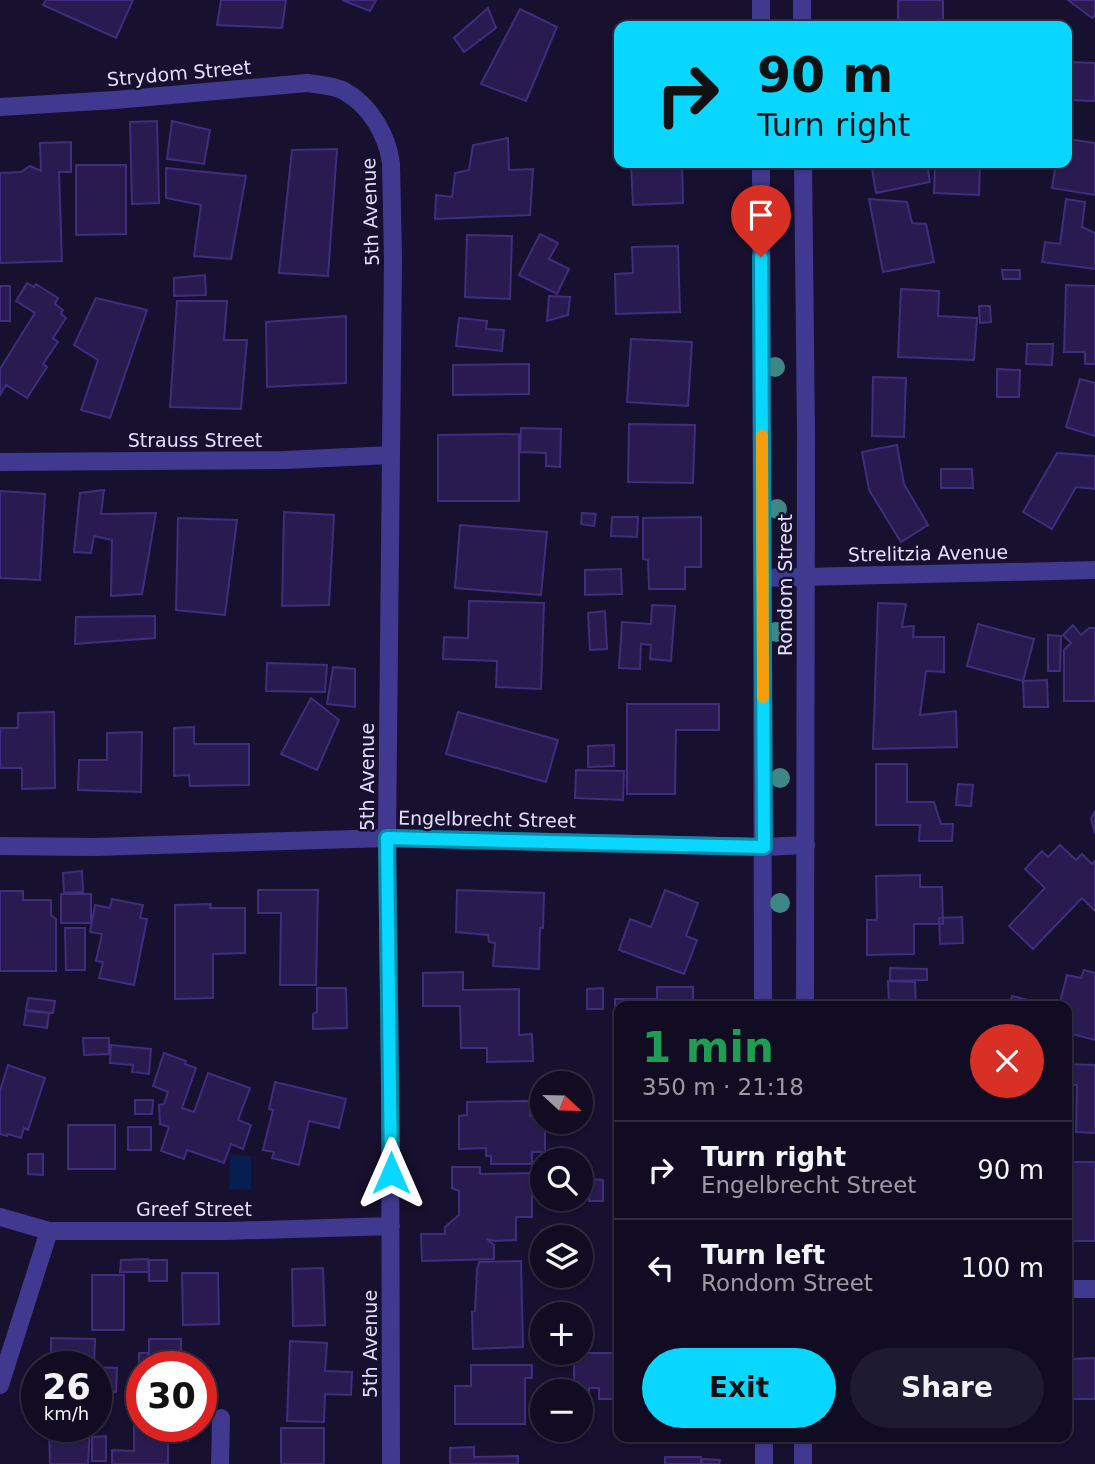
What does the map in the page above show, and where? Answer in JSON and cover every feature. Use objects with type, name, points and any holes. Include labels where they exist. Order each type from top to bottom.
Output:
[{"type":"street","points":[[761,0],[761,21]]},
{"type":"street","points":[[802,0],[802,21]]},
{"type":"street","name":"Strydom Street","points":[[0,107],[306,83],[330,86],[344,91],[358,101]]},
{"type":"street","name":"5th Avenue","points":[[358,101],[383,134],[391,163],[393,260],[387,838],[391,1464]]},
{"type":"street","name":"Rondom Street","points":[[761,168],[763,1001]]},
{"type":"street","name":"Rondom Street","points":[[803,168],[805,1001]]},
{"type":"street","name":"Strauss Street","points":[[0,462],[285,460],[391,455]]},
{"type":"street","name":"Strelitzia Avenue","points":[[762,578],[1095,570]]},
{"type":"street","name":"Engelbrecht Street","points":[[0,846],[95,848],[387,838],[764,847],[806,845]]},
{"type":"street","name":"Greef Street","points":[[0,1217],[49,1231],[226,1231],[391,1226]]},
{"type":"street","points":[[0,1385],[49,1231]]},
{"type":"street","points":[[1072,1289],[1095,1289]]},
{"type":"street","points":[[220,1464],[221,1418]]},
{"type":"street","points":[[764,1442],[764,1464]]},
{"type":"street","points":[[803,1442],[803,1464]]},
{"type":"water","points":[[230,1155],[251,1156],[251,1190],[229,1189]]},
{"type":"building","points":[[46,0],[133,0],[116,38],[43,5]]},
{"type":"building","points":[[221,0],[286,0],[282,28],[217,25]]},
{"type":"building","points":[[342,0],[376,0],[370,11]]},
{"type":"building","points":[[898,0],[943,0],[943,21],[898,21]]},
{"type":"building","points":[[1068,0],[1095,0],[1095,15],[1092,18]]},
{"type":"building","points":[[488,8],[496,28],[464,52],[454,38]]},
{"type":"building","points":[[520,9],[557,27],[526,101],[481,84]]},
{"type":"building","points":[[1072,62],[1095,63],[1095,101],[1072,100]]},
{"type":"building","points":[[157,121],[159,203],[132,204],[130,122]]},
{"type":"building","points":[[172,121],[210,130],[204,164],[167,159]]},
{"type":"building","points":[[508,138],[509,170],[533,169],[530,215],[435,219],[436,195],[452,197],[455,173],[469,170],[473,145]]},
{"type":"building","points":[[1072,140],[1095,143],[1095,195],[1052,188],[1055,168],[1072,168]]},
{"type":"building","points":[[71,142],[71,172],[59,172],[62,261],[0,263],[0,173],[21,172],[30,166],[41,171],[40,143]]},
{"type":"building","points":[[337,149],[328,276],[279,273],[292,150]]},
{"type":"building","points":[[76,165],[126,165],[126,234],[76,235]]},
{"type":"building","points":[[166,168],[246,176],[231,259],[194,256],[201,205],[166,198]]},
{"type":"building","points":[[631,168],[682,168],[683,203],[633,205]]},
{"type":"building","points":[[872,168],[928,168],[930,182],[876,193]]},
{"type":"building","points":[[935,168],[980,168],[979,195],[934,193]]},
{"type":"building","points":[[869,199],[907,202],[912,223],[926,224],[934,262],[883,272]]},
{"type":"building","points":[[1066,199],[1085,202],[1082,227],[1095,233],[1095,269],[1042,262],[1045,242],[1060,244]]},
{"type":"building","points":[[540,234],[558,243],[549,259],[569,269],[557,294],[519,275]]},
{"type":"building","points":[[467,235],[512,236],[510,299],[465,297]]},
{"type":"building","points":[[678,246],[680,312],[616,314],[615,274],[633,273],[632,247]]},
{"type":"building","points":[[1002,270],[1020,270],[1020,279],[1003,279]]},
{"type":"building","points":[[205,275],[206,295],[174,296],[174,278]]},
{"type":"building","points":[[27,283],[34,287],[36,284],[58,298],[55,304],[63,310],[61,314],[66,318],[53,338],[58,342],[43,364],[47,367],[27,398],[6,385],[0,395],[0,369],[35,313],[16,301]]},
{"type":"building","points":[[1066,285],[1095,286],[1095,364],[1085,364],[1085,352],[1064,352]]},
{"type":"building","points":[[0,286],[10,286],[10,321],[0,321]]},
{"type":"building","points":[[901,289],[939,291],[938,316],[977,318],[974,360],[898,357]]},
{"type":"building","points":[[549,296],[570,297],[568,315],[547,321]]},
{"type":"building","points":[[96,298],[147,310],[110,418],[81,410],[98,360],[74,345]]},
{"type":"building","points":[[177,301],[227,301],[224,340],[247,340],[241,409],[170,407]]},
{"type":"building","points":[[979,306],[990,306],[991,322],[980,323]]},
{"type":"building","points":[[346,316],[346,383],[267,387],[266,322]]},
{"type":"building","points":[[459,318],[487,321],[486,329],[504,330],[502,351],[456,346]]},
{"type":"building","points":[[631,339],[692,342],[688,406],[627,402]]},
{"type":"building","points":[[1027,344],[1053,344],[1052,365],[1026,364]]},
{"type":"building","points":[[529,364],[529,394],[453,395],[453,365]]},
{"type":"building","points":[[997,369],[1020,370],[1019,397],[997,397]]},
{"type":"building","points":[[873,377],[906,378],[904,437],[872,436]]},
{"type":"building","points":[[1080,379],[1095,383],[1095,436],[1066,427]]},
{"type":"building","points":[[629,424],[695,425],[693,483],[628,482]]},
{"type":"building","points":[[521,428],[561,429],[560,467],[546,466],[546,453],[520,452]]},
{"type":"building","points":[[519,434],[519,501],[438,501],[438,435]]},
{"type":"building","points":[[897,445],[904,484],[928,525],[901,542],[869,490],[862,452]]},
{"type":"building","points":[[1057,453],[1095,456],[1095,489],[1076,487],[1052,529],[1023,512]]},
{"type":"building","points":[[941,469],[972,469],[973,488],[941,488]]},
{"type":"building","points":[[104,490],[101,514],[156,513],[142,594],[111,596],[112,540],[94,536],[91,553],[74,552],[80,493]]},
{"type":"building","points":[[0,491],[45,494],[40,580],[0,578]]},
{"type":"building","points":[[284,512],[334,515],[329,605],[282,606]]},
{"type":"building","points":[[582,513],[596,514],[594,526],[581,524]]},
{"type":"building","points":[[612,517],[638,517],[637,537],[611,536]]},
{"type":"building","points":[[701,517],[701,567],[685,567],[685,589],[649,589],[648,560],[643,559],[643,518]]},
{"type":"building","points":[[178,518],[237,520],[225,615],[176,610]]},
{"type":"building","points":[[460,525],[547,532],[541,595],[455,588]]},
{"type":"building","points":[[621,569],[622,594],[585,595],[585,570]]},
{"type":"building","points":[[469,601],[544,603],[541,689],[496,687],[497,661],[443,659],[444,637],[468,638]]},
{"type":"building","points":[[878,603],[906,604],[902,627],[914,626],[913,637],[944,637],[944,672],[926,671],[920,715],[956,711],[957,747],[873,749]]},
{"type":"building","points":[[652,605],[675,606],[671,661],[650,659],[651,645],[641,644],[640,669],[619,668],[622,622],[651,624]]},
{"type":"building","points":[[605,611],[607,649],[590,650],[588,613]]},
{"type":"building","points":[[155,616],[155,638],[75,644],[76,617]]},
{"type":"building","points":[[978,624],[1034,639],[1023,681],[967,666]]},
{"type":"building","points":[[1073,625],[1081,635],[1089,628],[1095,628],[1095,701],[1064,701],[1064,650],[1071,643],[1063,635]]},
{"type":"building","points":[[1048,635],[1061,636],[1060,671],[1048,671]]},
{"type":"building","points":[[267,663],[327,665],[325,692],[266,691]]},
{"type":"building","points":[[333,667],[355,669],[355,707],[327,704]]},
{"type":"building","points":[[1047,680],[1048,707],[1024,707],[1023,681]]},
{"type":"building","points":[[311,698],[339,720],[317,770],[281,754]]},
{"type":"building","points":[[627,704],[719,704],[719,730],[676,730],[675,794],[627,794]]},
{"type":"building","points":[[54,712],[55,788],[22,789],[22,768],[0,768],[0,728],[18,728],[18,713]]},
{"type":"building","points":[[458,712],[558,740],[546,782],[446,754]]},
{"type":"building","points":[[194,727],[194,744],[249,744],[249,785],[190,786],[189,775],[174,776],[174,728]]},
{"type":"building","points":[[142,732],[141,792],[78,790],[79,760],[107,760],[107,733]]},
{"type":"building","points":[[614,745],[614,766],[588,767],[588,746]]},
{"type":"building","points":[[876,764],[907,764],[907,802],[934,802],[941,824],[953,824],[952,841],[919,841],[920,825],[876,825]]},
{"type":"building","points":[[576,770],[624,771],[623,800],[575,798]]},
{"type":"building","points":[[958,784],[973,785],[971,806],[956,805]]},
{"type":"building","points":[[1095,811],[1095,834],[1091,819]]},
{"type":"building","points":[[1060,845],[1076,860],[1082,854],[1092,864],[1095,861],[1095,911],[1082,898],[1033,949],[1009,926],[1045,888],[1025,869],[1042,851],[1048,857]]},
{"type":"building","points":[[82,871],[83,892],[64,893],[63,873]]},
{"type":"building","points":[[920,875],[920,887],[942,887],[943,924],[914,924],[914,954],[867,955],[867,920],[877,920],[876,876]]},
{"type":"building","points":[[258,890],[318,890],[316,985],[280,985],[281,913],[258,913]]},
{"type":"building","points":[[457,890],[544,893],[539,969],[493,966],[495,943],[489,942],[488,935],[456,932]]},
{"type":"building","points":[[665,890],[698,903],[686,936],[697,940],[684,974],[619,950],[630,919],[651,927]]},
{"type":"building","points":[[0,891],[23,891],[23,900],[51,900],[51,915],[56,919],[56,971],[0,971]]},
{"type":"building","points":[[61,894],[91,894],[91,923],[61,923]]},
{"type":"building","points":[[112,899],[143,905],[140,918],[147,919],[134,985],[99,978],[103,962],[96,961],[102,934],[90,932],[95,905],[110,908]]},
{"type":"building","points":[[211,904],[210,908],[245,908],[245,953],[213,954],[213,998],[175,999],[175,905]]},
{"type":"building","points":[[962,917],[963,943],[940,944],[939,918]]},
{"type":"building","points":[[65,928],[85,928],[85,970],[66,970]]},
{"type":"building","points":[[890,968],[927,969],[927,980],[890,981]]},
{"type":"building","points":[[1084,970],[1095,973],[1095,1040],[1072,1034],[1072,1001],[1060,1001],[1067,975],[1081,978]]},
{"type":"building","points":[[463,972],[463,990],[519,989],[519,1035],[532,1034],[533,1061],[487,1062],[487,1048],[461,1048],[460,1006],[423,1006],[423,973]]},
{"type":"building","points":[[888,981],[915,982],[916,1001],[889,1001]]},
{"type":"building","points":[[657,987],[693,987],[693,1001],[615,1001],[615,999],[657,999]]},
{"type":"building","points":[[317,988],[346,988],[347,1028],[313,1029],[313,1014],[317,1012]]},
{"type":"building","points":[[603,988],[603,1009],[587,1009],[587,989]]},
{"type":"building","points":[[1012,996],[1033,1001],[1011,1001]]},
{"type":"building","points":[[28,998],[55,1001],[53,1013],[26,1010]]},
{"type":"building","points":[[26,1011],[49,1013],[47,1028],[24,1025]]},
{"type":"building","points":[[83,1038],[109,1038],[109,1054],[84,1055]]},
{"type":"building","points":[[111,1045],[151,1049],[149,1074],[132,1072],[133,1065],[110,1063]]},
{"type":"building","points":[[164,1053],[196,1068],[182,1108],[194,1112],[208,1073],[250,1088],[238,1120],[251,1125],[243,1149],[231,1144],[224,1163],[187,1150],[184,1159],[161,1151],[169,1127],[160,1124],[159,1105],[164,1104],[168,1092],[153,1086]]},
{"type":"building","points":[[1072,1064],[1095,1065],[1095,1133],[1076,1132],[1077,1085],[1072,1085]]},
{"type":"building","points":[[8,1065],[45,1078],[28,1130],[24,1128],[21,1138],[0,1134],[0,1091]]},
{"type":"building","points":[[275,1082],[346,1099],[339,1128],[309,1121],[299,1165],[272,1158],[274,1152],[263,1150],[273,1110],[269,1109]]},
{"type":"building","points":[[135,1100],[153,1100],[152,1114],[135,1114]]},
{"type":"building","points":[[530,1101],[530,1134],[545,1134],[545,1148],[530,1148],[530,1164],[491,1164],[491,1156],[486,1156],[486,1148],[459,1149],[459,1116],[467,1115],[467,1102]]},
{"type":"building","points":[[68,1125],[115,1125],[115,1169],[68,1169]]},
{"type":"building","points":[[128,1127],[151,1127],[151,1150],[128,1150]]},
{"type":"building","points":[[28,1154],[43,1154],[43,1175],[28,1174]]},
{"type":"building","points":[[1072,1162],[1095,1162],[1095,1241],[1072,1241]]},
{"type":"building","points":[[452,1167],[480,1167],[480,1174],[530,1173],[532,1217],[516,1217],[516,1240],[487,1239],[494,1245],[494,1259],[422,1261],[421,1234],[445,1234],[445,1227],[459,1215],[459,1191],[452,1188]]},
{"type":"building","points":[[593,1179],[603,1180],[603,1201],[593,1201]]},
{"type":"building","points":[[148,1259],[149,1272],[120,1272],[121,1260]]},
{"type":"building","points":[[149,1260],[167,1260],[167,1281],[149,1281]]},
{"type":"building","points":[[521,1261],[523,1347],[473,1349],[472,1312],[475,1311],[479,1262]]},
{"type":"building","points":[[323,1268],[325,1325],[293,1326],[292,1269]]},
{"type":"building","points":[[182,1273],[218,1273],[219,1324],[183,1325]]},
{"type":"building","points":[[92,1275],[124,1275],[124,1330],[92,1330]]},
{"type":"building","points":[[51,1338],[95,1339],[95,1351],[51,1351]]},
{"type":"building","points":[[149,1339],[181,1339],[181,1351],[149,1351]]},
{"type":"building","points":[[290,1341],[327,1343],[325,1371],[352,1372],[351,1395],[325,1394],[324,1422],[287,1421]]},
{"type":"building","points":[[593,1353],[614,1353],[614,1399],[599,1399],[599,1388],[593,1388],[593,1379],[574,1379],[574,1365],[593,1365]]},
{"type":"building","points":[[1095,1358],[1095,1399],[1072,1399],[1072,1359]]},
{"type":"building","points":[[471,1365],[532,1365],[532,1378],[525,1378],[525,1424],[455,1424],[455,1386],[471,1386]]},
{"type":"building","points":[[112,1368],[117,1368],[116,1392],[112,1392]]},
{"type":"building","points":[[281,1428],[324,1428],[324,1464],[281,1464]]},
{"type":"building","points":[[49,1442],[89,1442],[88,1464],[50,1464]]},
{"type":"building","points":[[92,1442],[106,1442],[106,1461],[92,1461]]},
{"type":"building","points":[[134,1442],[168,1442],[168,1464],[112,1464],[112,1450],[134,1451]]},
{"type":"building","points":[[474,1447],[474,1457],[518,1456],[518,1464],[450,1464],[450,1448]]},
{"type":"building","points":[[665,1457],[701,1457],[701,1464],[665,1464]]},
{"type":"building","points":[[702,1459],[720,1460],[719,1464],[702,1464]]},
{"type":"slow traffic","points":[[762,436],[763,697]]},
{"type":"route","points":[[391,1173],[387,838],[764,847],[761,257]]}]
